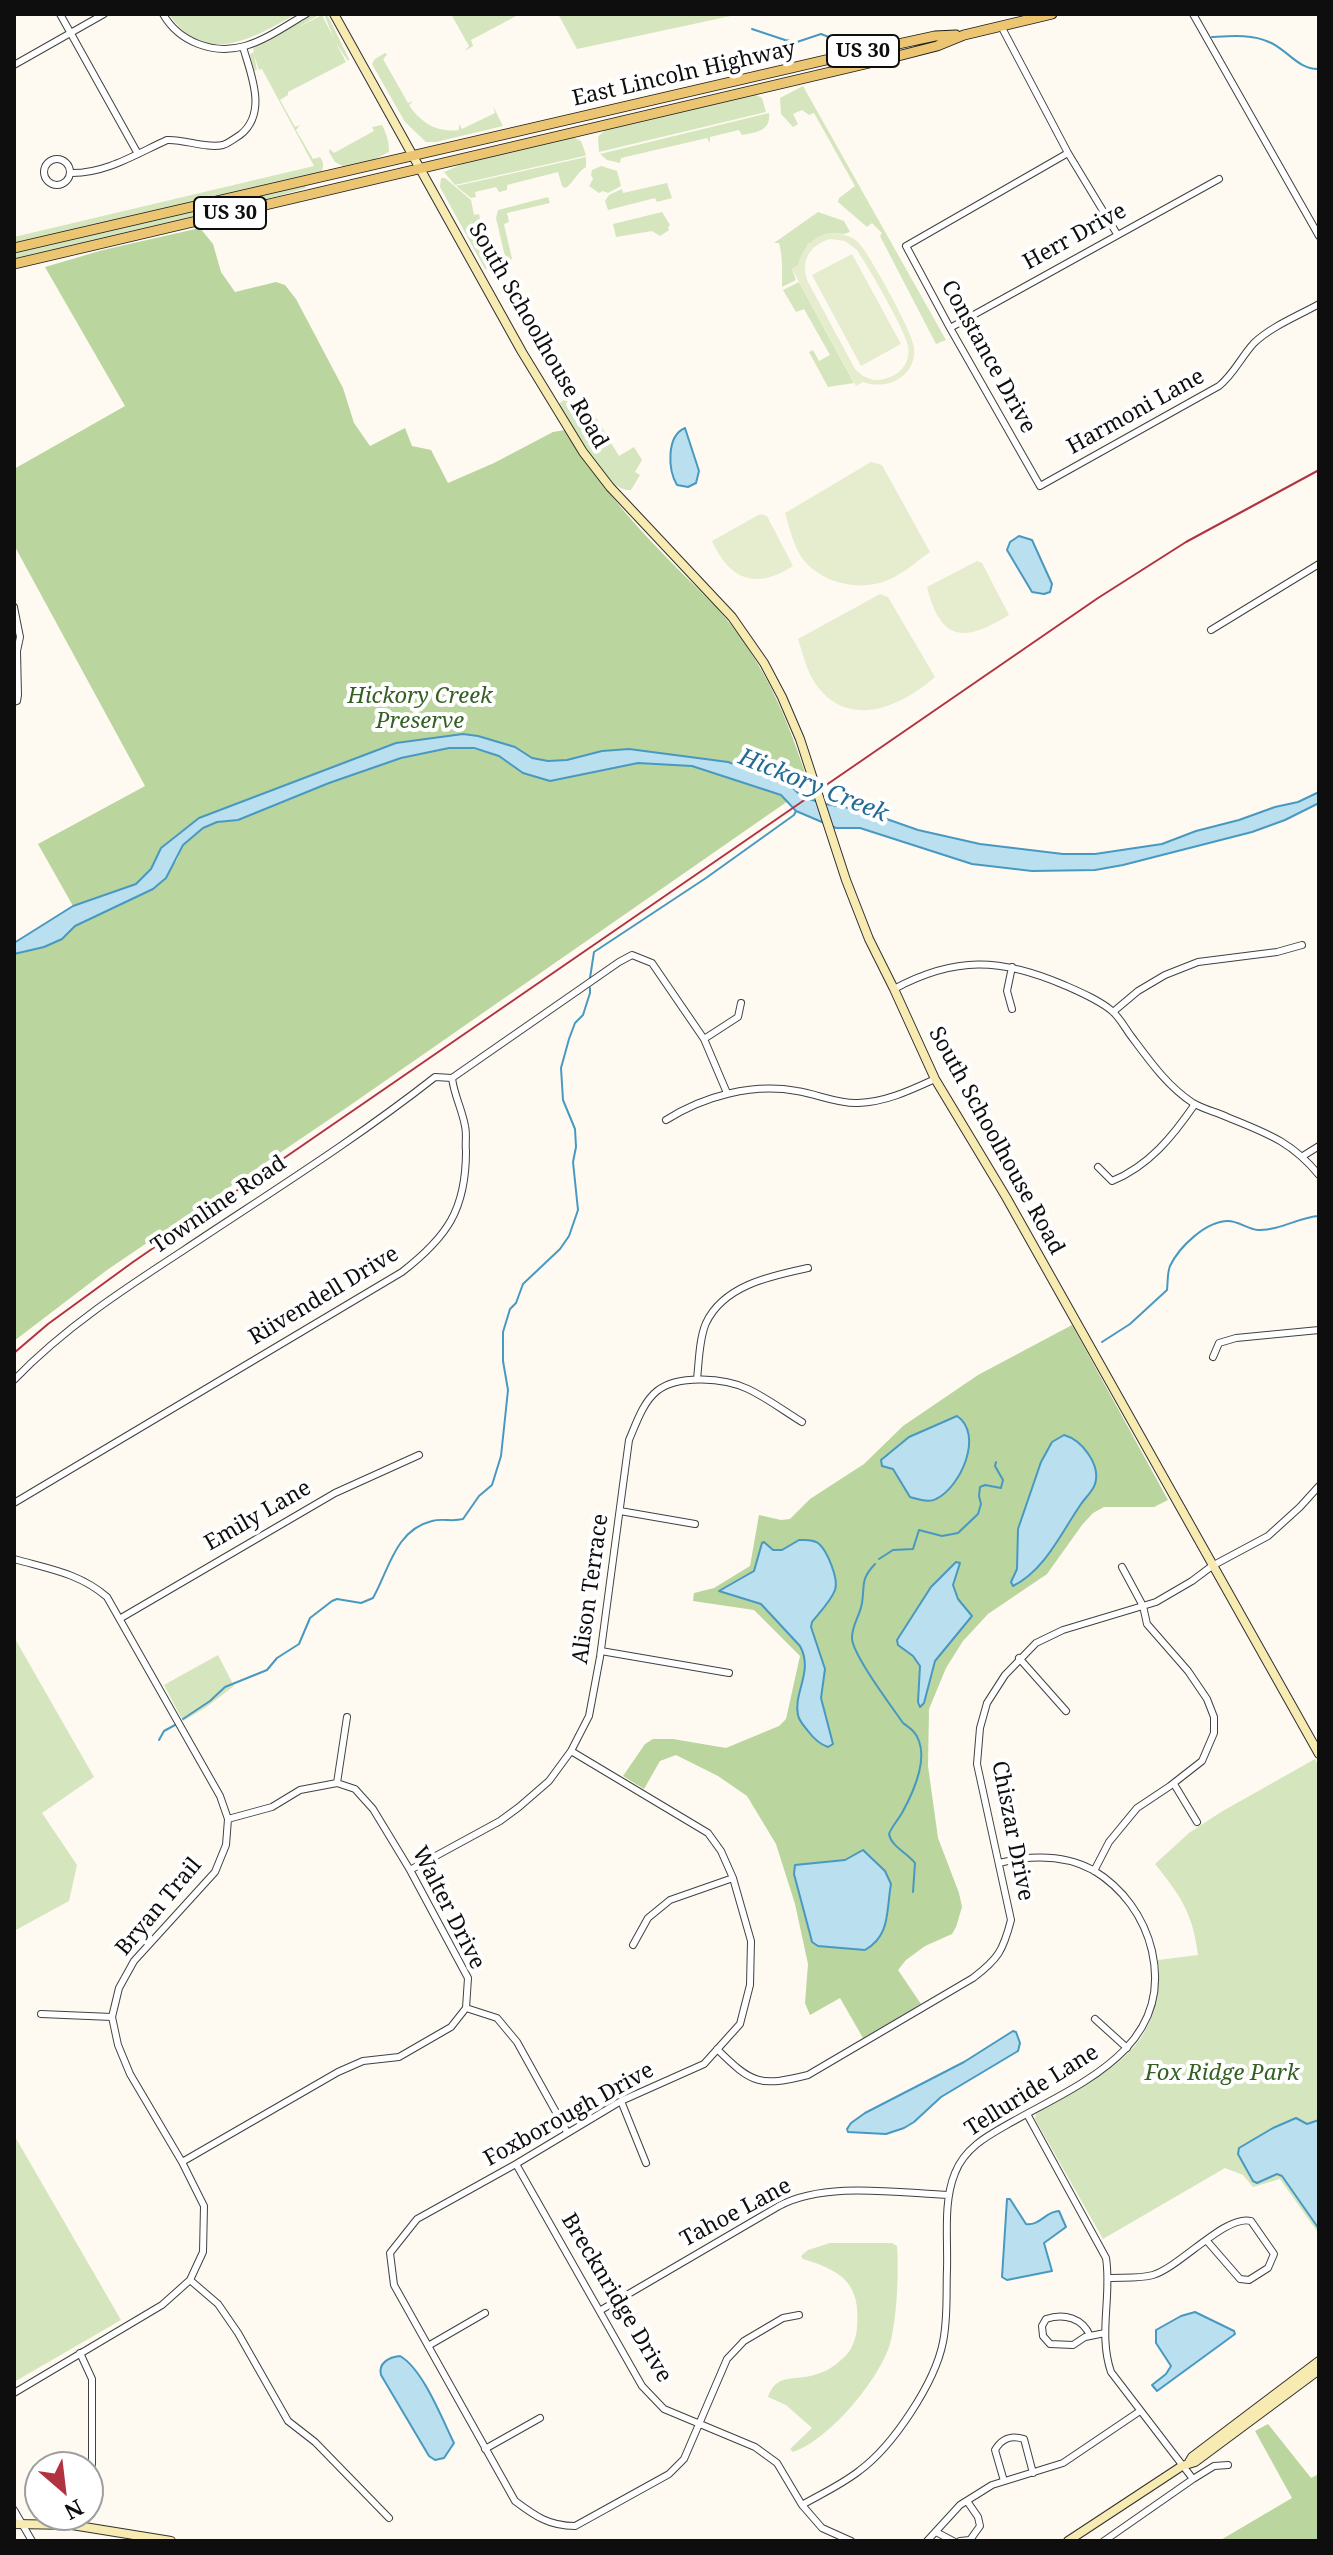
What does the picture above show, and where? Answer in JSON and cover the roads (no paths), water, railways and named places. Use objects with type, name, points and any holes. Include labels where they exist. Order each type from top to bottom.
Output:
[{"type":"main road","name":"East Lincoln Highway","points":[[420,168],[886,59],[937,46],[964,35],[1052,14]]},
{"type":"main road","name":"East Lincoln Highway","points":[[414,156],[855,53],[935,36],[964,35]]},
{"type":"main road","name":"US 30","points":[[14,248],[414,156]]},
{"type":"main road","name":"US 30","points":[[14,264],[420,168]]},
{"type":"street","points":[[60,14],[138,154]]},
{"type":"street","points":[[14,65],[104,14]]},
{"type":"street","points":[[163,14],[180,35],[197,44],[221,49],[243,47],[306,14]]},
{"type":"street","name":"South Schoolhouse Road","points":[[334,14],[522,352],[583,452],[610,487],[732,617],[764,663],[791,718],[869,939],[935,1079],[1012,1207],[1319,1754]]},
{"type":"street","points":[[1193,14],[1319,236]]},
{"type":"street","points":[[1001,26],[1068,153],[1117,234]]},
{"type":"street","points":[[70,173],[100,170],[167,140],[224,145],[247,129],[256,106],[243,47]]},
{"type":"street","name":"Constance Drive","points":[[1040,486],[906,246],[1068,153]]},
{"type":"street","points":[[58,159],[66,163],[70,173],[66,182],[57,185],[49,183],[44,172],[47,164],[58,159]]},
{"type":"street","name":"Herr Drive","points":[[950,328],[1219,179]]},
{"type":"street","name":"Harmoni Lane","points":[[1040,486],[1219,386],[1259,339],[1319,304]]},
{"type":"street","points":[[1211,630],[1319,564]]},
{"type":"street","points":[[14,607],[19,624],[16,647],[18,695],[14,702]]},
{"type":"street","points":[[1113,1012],[1138,991],[1165,975],[1198,962],[1277,952],[1302,945]]},
{"type":"street","points":[[452,1078],[632,955],[652,963],[704,1039],[727,1093]]},
{"type":"street","points":[[894,989],[915,977],[952,966],[991,964],[1032,971],[1081,992],[1113,1012],[1151,1063],[1195,1104],[1270,1135],[1303,1156],[1319,1175]]},
{"type":"street","points":[[1012,967],[1007,991],[1012,1009]]},
{"type":"street","points":[[704,1039],[738,1017],[741,1003]]},
{"type":"street","name":"Townline Road","points":[[14,1380],[68,1330],[125,1289],[389,1114],[435,1077],[452,1078]]},
{"type":"street","name":"Riivendell Drive","points":[[14,1503],[402,1272],[429,1251],[457,1212],[466,1174],[465,1127],[452,1078]]},
{"type":"street","points":[[666,1120],[727,1093],[772,1088],[857,1103],[899,1096],[935,1079]]},
{"type":"street","points":[[1098,1167],[1112,1181],[1145,1164],[1180,1126],[1195,1104]]},
{"type":"street","points":[[1303,1156],[1319,1146]]},
{"type":"street","points":[[697,1379],[705,1326],[714,1310],[736,1291],[768,1276],[808,1268]]},
{"type":"street","points":[[1213,1357],[1219,1343],[1236,1338],[1319,1330]]},
{"type":"street","name":"Alison Terrace","points":[[410,1870],[500,1821],[519,1807],[549,1781],[571,1751],[589,1716],[601,1651],[629,1440],[640,1414],[657,1391],[678,1382],[703,1378],[745,1388],[802,1422]]},
{"type":"street","name":"Emily Lane","points":[[121,1618],[335,1493],[419,1455]]},
{"type":"street","name":"Chiszar Drive","points":[[717,2049],[754,2080],[779,2082],[808,2075],[973,1978],[993,1962],[1005,1942],[1011,1920],[977,1764],[980,1728],[987,1703],[1019,1658],[1036,1643],[1063,1630],[1156,1602],[1212,1566],[1268,1536],[1319,1486]]},
{"type":"street","points":[[620,1511],[695,1524]]},
{"type":"street","points":[[14,1559],[72,1575],[91,1583],[107,1597],[220,1796],[228,1819],[272,1807],[300,1790],[337,1783],[347,1717]]},
{"type":"street","points":[[1094,1871],[1109,1842],[1137,1808],[1202,1761],[1213,1740],[1214,1717],[1207,1699],[1188,1671],[1147,1624],[1143,1606],[1122,1567]]},
{"type":"street","points":[[601,1651],[729,1673]]},
{"type":"street","points":[[1019,1658],[1066,1711]]},
{"type":"street","name":"Foxborough Drive","points":[[571,1751],[708,1833],[721,1851],[733,1878],[751,1941],[750,1985],[740,2024],[704,2064],[621,2101],[417,2219],[390,2253],[394,2285],[515,2501],[539,2520],[560,2526],[575,2526],[669,2474],[684,2459],[701,2424]]},
{"type":"street","name":"Walter Drive","points":[[337,1783],[355,1789],[373,1809],[410,1870],[468,1978],[466,2008]]},
{"type":"street","points":[[1174,1784],[1197,1822]]},
{"type":"street","name":"Bryan Trail","points":[[112,2017],[119,1988],[134,1961],[215,1872],[226,1845],[228,1819]]},
{"type":"street","name":"Telluride Lane","points":[[802,2505],[850,2478],[871,2461],[915,2405],[936,2370],[946,2327],[949,2195],[956,2169],[967,2152],[986,2137],[1110,2065],[1127,2048],[1145,2022],[1150,2007],[1154,1977],[1153,1953],[1147,1932],[1134,1907],[1114,1885],[1094,1871],[1050,1857],[1018,1858],[999,1863]]},
{"type":"street","points":[[633,1945],[648,1918],[670,1900],[733,1878]]},
{"type":"street","points":[[182,2162],[338,2072],[363,2061],[399,2057],[413,2051],[451,2027],[466,2008],[497,2018],[517,2042],[567,2132]]},
{"type":"street","points":[[14,2393],[162,2305],[190,2280],[203,2252],[204,2206],[130,2074],[118,2045],[112,2017],[41,2014]]},
{"type":"street","points":[[1095,2019],[1127,2048]]},
{"type":"street","points":[[621,2101],[646,2163]]},
{"type":"street","points":[[1027,2114],[1106,2258],[1105,2356],[1111,2372],[1186,2464],[1193,2479]]},
{"type":"street","name":"Brecknridge Drive","points":[[516,2164],[642,2386],[664,2409],[755,2447],[777,2463],[802,2505],[822,2528],[851,2541]]},
{"type":"street","name":"Tahoe Lane","points":[[601,2310],[799,2197],[833,2191],[949,2195]]},
{"type":"street","points":[[1108,2278],[1152,2275],[1172,2266],[1207,2241],[1229,2226],[1245,2219],[1251,2221],[1274,2254],[1268,2268],[1249,2280],[1240,2279],[1207,2241]]},
{"type":"street","points":[[190,2280],[218,2304],[288,2421],[315,2442],[389,2518]]},
{"type":"street","points":[[428,2346],[485,2313]]},
{"type":"street","points":[[701,2424],[727,2359],[744,2341],[783,2318],[799,2315]]},
{"type":"street","points":[[1090,2336],[1086,2325],[1070,2318],[1046,2319],[1042,2326],[1043,2336],[1050,2344],[1060,2346],[1073,2345],[1090,2336],[1105,2333]]},
{"type":"street","points":[[80,2353],[92,2379],[92,2451]]},
{"type":"street","points":[[1068,2541],[1186,2464],[1319,2361]]},
{"type":"street","points":[[1186,2464],[1195,2462],[1319,2370]]},
{"type":"street","points":[[927,2541],[967,2501],[992,2485],[1063,2463],[1140,2411]]},
{"type":"street","points":[[485,2449],[540,2418]]},
{"type":"street","points":[[1004,2481],[995,2450],[1000,2441],[1014,2436],[1024,2439],[1033,2473]]},
{"type":"street","points":[[1104,2541],[1214,2466],[1228,2465]]},
{"type":"street","points":[[960,2541],[970,2540],[980,2526],[967,2501]]},
{"type":"street","points":[[14,2510],[18,2524],[32,2541]]},
{"type":"street","points":[[18,2524],[72,2525],[171,2541]]},
{"type":"street","points":[[936,2532],[953,2541]]},
{"type":"water","points":[[685,428],[699,471],[696,483],[688,487],[677,485],[670,454],[674,438]]},
{"type":"water","points":[[1019,536],[1032,540],[1052,584],[1050,592],[1032,592],[1007,550],[1010,542]]},
{"type":"water","points":[[463,734],[515,747],[532,758],[548,761],[629,749],[728,762],[788,783],[802,797],[861,810],[918,830],[980,844],[1063,854],[1095,854],[1162,844],[1298,802],[1319,792],[1319,803],[1252,832],[1123,865],[1095,870],[1032,871],[972,864],[860,828],[836,828],[796,811],[781,795],[692,766],[638,763],[550,781],[523,773],[499,756],[474,748],[449,748],[401,758],[238,820],[217,822],[203,828],[183,845],[166,878],[153,889],[75,926],[62,939],[14,954],[14,943],[73,906],[136,884],[151,869],[161,848],[199,818],[396,743]]},
{"type":"water","points":[[957,1416],[965,1424],[969,1435],[969,1447],[961,1472],[954,1484],[936,1499],[927,1501],[910,1497],[893,1469],[882,1466],[881,1460],[909,1437]]},
{"type":"water","points":[[1064,1435],[1077,1442],[1093,1461],[1095,1484],[1043,1561],[1013,1586],[1011,1582],[1017,1569],[1018,1529],[1041,1462],[1052,1442]]},
{"type":"water","points":[[799,1540],[818,1543],[831,1565],[836,1585],[811,1627],[825,1669],[821,1698],[833,1744],[828,1747],[815,1739],[799,1717],[798,1698],[805,1664],[800,1646],[761,1604],[719,1591],[754,1571],[762,1543],[773,1550],[782,1550]]},
{"type":"water","points":[[956,1562],[960,1563],[953,1585],[958,1599],[972,1616],[935,1661],[924,1703],[920,1707],[920,1666],[913,1656],[898,1645],[897,1640],[931,1587]]},
{"type":"water","points":[[863,1850],[885,1871],[891,1884],[883,1930],[865,1950],[818,1946],[812,1942],[794,1874],[795,1865],[845,1860]]},
{"type":"water","points":[[1013,2031],[1020,2043],[1018,2051],[941,2097],[914,2122],[886,2134],[848,2132],[851,2123],[865,2113],[964,2062]]},
{"type":"water","points":[[1296,2118],[1307,2124],[1319,2120],[1319,2229],[1282,2176],[1277,2174],[1257,2183],[1253,2181],[1238,2154],[1239,2148]]},
{"type":"water","points":[[1007,2199],[1026,2224],[1059,2211],[1066,2227],[1044,2243],[1052,2271],[1007,2280],[1002,2277]]},
{"type":"water","points":[[1195,2312],[1235,2334],[1157,2391],[1152,2385],[1171,2366],[1156,2343],[1156,2330]]},
{"type":"water","points":[[400,2356],[424,2383],[454,2443],[444,2458],[435,2460],[429,2456],[381,2375],[385,2361]]},
{"type":"waterway","points":[[752,29],[797,42],[821,34],[850,45]]},
{"type":"waterway","points":[[1212,37],[1262,39],[1299,63],[1319,69]]},
{"type":"waterway","points":[[590,978],[594,952],[706,878],[796,811]]},
{"type":"waterway","points":[[183,1719],[225,1687],[267,1670],[277,1658],[299,1644],[310,1618],[332,1601],[361,1603],[373,1598],[395,1552],[409,1533],[432,1521],[463,1519],[479,1496],[492,1485],[501,1456],[508,1390],[503,1361],[503,1332],[510,1309],[516,1303],[523,1284],[560,1249],[569,1236],[578,1210],[573,1162],[575,1129],[563,1100],[561,1068],[575,1023],[583,1015],[590,988]]},
{"type":"waterway","points":[[1102,1342],[1130,1324],[1167,1290],[1169,1269],[1174,1259],[1202,1230],[1228,1221],[1266,1230],[1319,1216]]},
{"type":"waterway","points":[[879,1559],[893,1550],[913,1549],[919,1530],[942,1536],[958,1533],[978,1514],[980,1487],[1001,1488],[1003,1480],[996,1462]]},
{"type":"waterway","points":[[875,1564],[865,1578],[861,1608],[852,1638],[858,1656],[873,1680],[919,1741],[921,1759],[918,1778],[889,1834],[896,1846],[915,1863],[913,1892]]},
{"type":"waterway","points":[[159,1740],[164,1731],[175,1725]]},
{"type":"railway","points":[[14,1353],[133,1262],[1098,598],[1186,542],[1319,470]]},
{"type":"park label","name":"Hickory Creek Preserve","points":[[420,710]]},
{"type":"park label","name":"Fox Ridge Park","points":[[1222,2074]]},
{"type":"water label","name":"Hickory Creek","points":[[813,786]]}]
